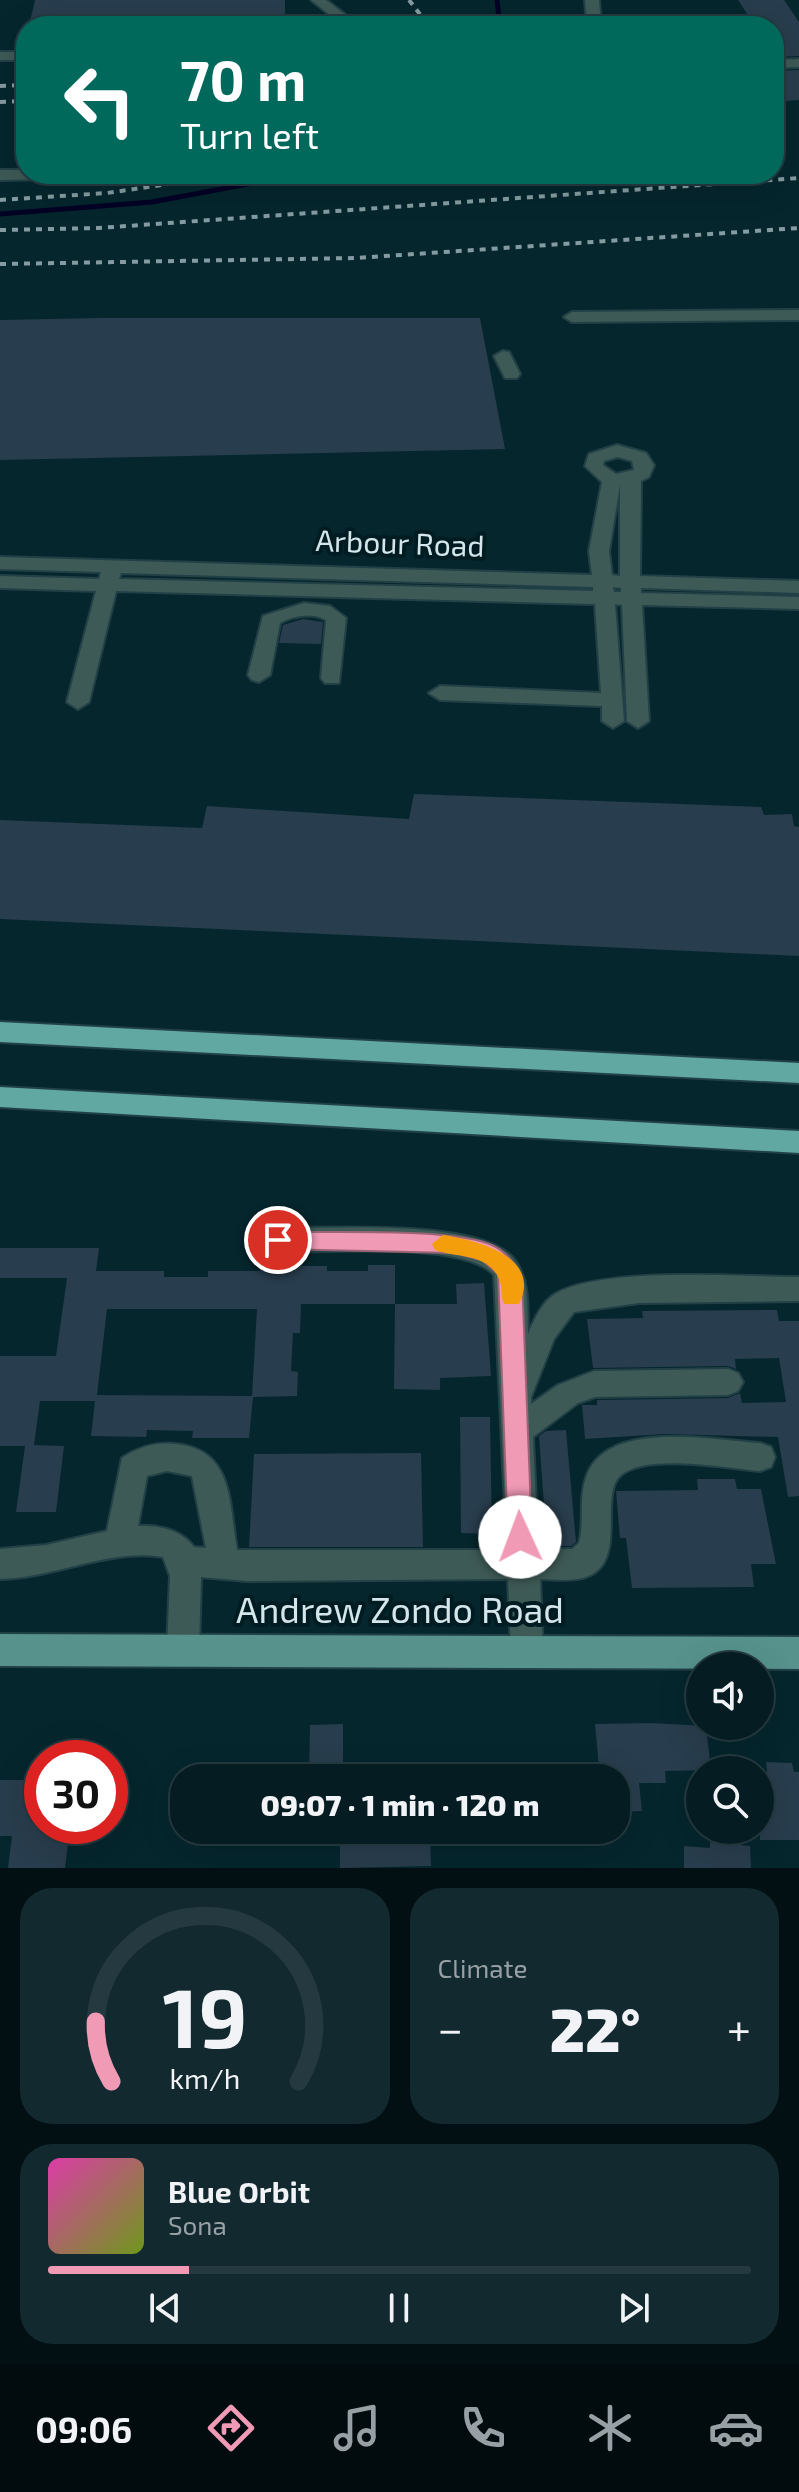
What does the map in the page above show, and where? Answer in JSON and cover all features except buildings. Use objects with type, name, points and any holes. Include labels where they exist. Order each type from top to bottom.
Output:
[{"type":"highway","points":[[0,1032],[799,1073]]},
{"type":"highway","points":[[0,1097],[799,1142]]},
{"type":"main road","name":"Andrew Zondo Road","points":[[0,1650],[799,1653]]},
{"type":"street","points":[[318,0],[340,16]]},
{"type":"street","points":[[572,317],[799,315]]},
{"type":"street","points":[[503,356],[511,374]]},
{"type":"street","points":[[577,473],[598,486],[607,506]]},
{"type":"street","points":[[440,693],[612,710],[599,551],[607,506],[622,479],[638,721]]},
{"type":"street","name":"Arbour Road","points":[[0,563],[110,576]]},
{"type":"street","points":[[78,702],[110,576]]},
{"type":"street","name":"Arbour Road","points":[[0,582],[110,576],[631,590],[799,603]]},
{"type":"street","name":"Arbour Road","points":[[631,590],[799,587]]},
{"type":"street","points":[[259,675],[270,620],[285,611],[328,612],[336,618],[332,678]]},
{"type":"street","points":[[278,1240],[454,1244],[488,1252],[511,1278],[527,1651]]},
{"type":"street","points":[[515,1401],[548,1326],[564,1303],[574,1298],[608,1293],[799,1289]]},
{"type":"street","points":[[516,1432],[568,1394],[594,1384],[728,1382]]},
{"type":"street","points":[[184,1561],[224,1565],[578,1564],[588,1559],[598,1542],[595,1500],[598,1480],[621,1458],[643,1453],[678,1452],[760,1457]]},
{"type":"street","points":[[120,1544],[133,1468],[146,1459],[191,1459],[203,1466],[210,1481],[224,1565]]},
{"type":"street","points":[[0,1564],[59,1557],[120,1544],[166,1541],[175,1546],[184,1561],[183,1649]]},
{"type":"waterway","points":[[497,0],[499,16]]},
{"type":"waterway","points":[[0,214],[152,202],[248,184]]},
{"type":"railway","points":[[409,0],[421,16]]},
{"type":"railway","points":[[0,86],[16,85]]},
{"type":"railway","points":[[0,102],[16,101]]},
{"type":"railway","points":[[784,179],[799,178]]},
{"type":"railway","points":[[0,200],[107,193],[169,184]]},
{"type":"railway","points":[[0,230],[99,228],[715,184]]},
{"type":"railway","points":[[0,264],[356,258],[799,228]]},
{"type":"slow traffic","points":[[443,1244],[488,1252],[497,1259],[511,1278],[512,1298]]},
{"type":"route","points":[[278,1240],[454,1244],[488,1252],[506,1268],[511,1278],[520,1537]]}]
